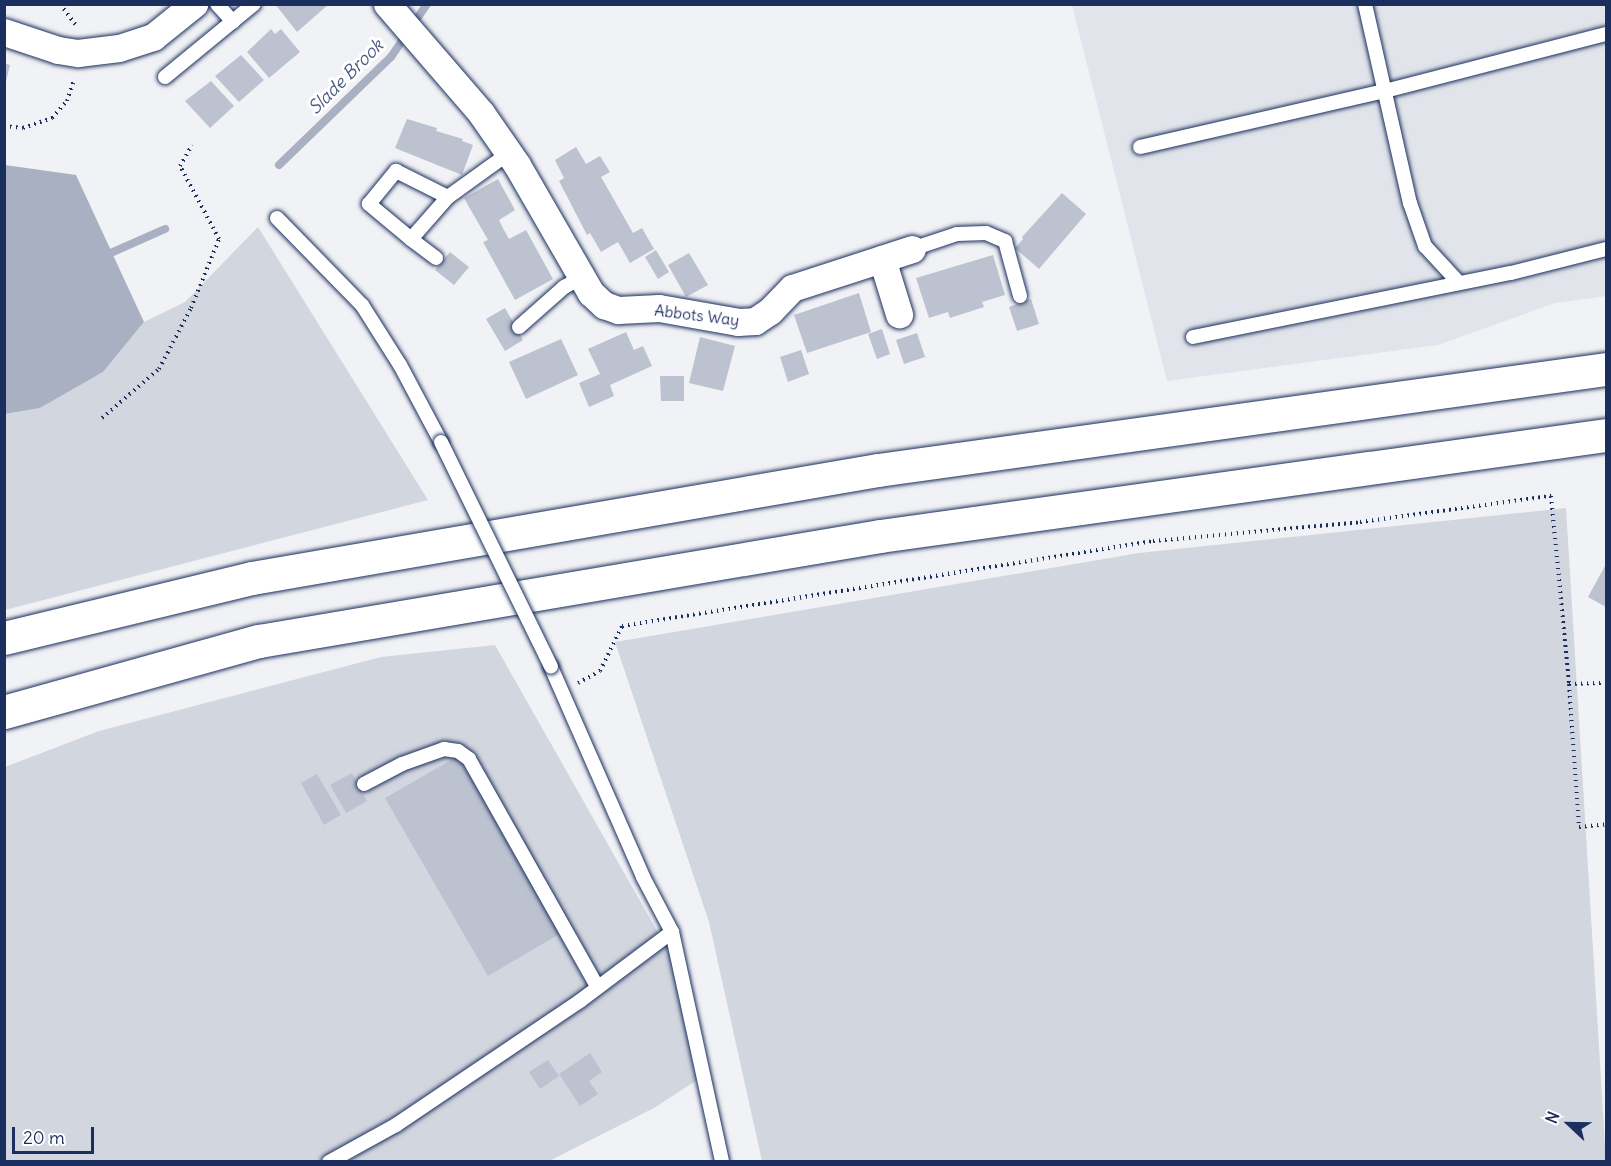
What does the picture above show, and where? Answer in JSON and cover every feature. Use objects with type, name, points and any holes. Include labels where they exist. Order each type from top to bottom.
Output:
[{"type":"highway","points":[[4,638],[252,578],[878,470],[1606,369]]},
{"type":"highway","points":[[4,712],[259,641],[880,536],[1606,435]]},
{"type":"street","points":[[4,32],[58,50],[78,53],[119,48],[153,37],[194,4]]},
{"type":"street","name":"Abbots Way","points":[[387,4],[481,112],[509,153],[583,277],[604,305],[618,310],[659,308],[738,322],[755,321],[770,311],[792,288],[912,249]]},
{"type":"street","points":[[882,258],[899,314]]},
{"type":"lane","points":[[217,4],[233,22]]},
{"type":"lane","points":[[165,77],[254,4]]},
{"type":"lane","points":[[1365,4],[1410,202],[1425,246],[1459,283]]},
{"type":"lane","points":[[1140,147],[1385,91],[1606,34]]},
{"type":"lane","points":[[411,239],[448,197],[509,153]]},
{"type":"lane","points":[[436,258],[369,204],[396,171],[448,197]]},
{"type":"lane","points":[[277,218],[362,305],[400,365],[441,442],[551,667],[644,877],[672,932],[722,1161]]},
{"type":"lane","name":"Abbots Way","points":[[912,249],[957,234],[986,233],[1005,241],[1020,296]]},
{"type":"lane","points":[[1193,337],[1459,283],[1606,249]]},
{"type":"lane","points":[[519,327],[564,287],[583,277]]},
{"type":"lane","points":[[364,784],[402,764],[444,750],[458,751],[469,759],[597,986]]},
{"type":"lane","points":[[330,1161],[396,1125],[580,1001],[597,986],[672,932]]},
{"type":"path","points":[[4,126],[23,128],[52,118],[66,101],[75,76],[78,53]]},
{"type":"path","points":[[102,418],[159,369],[191,308],[219,239],[180,166],[192,145]]},
{"type":"path","points":[[586,679],[600,670],[622,626],[1153,541],[1360,522],[1551,496],[1569,684],[1579,827],[1606,824]]},
{"type":"path","points":[[1569,684],[1606,683]]},
{"type":"shaded area","points":[[1072,5],[1606,5],[1606,296],[1555,303],[1438,345],[1167,381]]},
{"type":"shaded area","points":[[258,227],[428,500],[5,610],[5,414],[40,408],[103,372],[144,322],[185,302]]},
{"type":"shaded area","points":[[1566,508],[1606,1161],[762,1161],[709,922],[615,642],[1139,553]]},
{"type":"shaded area","points":[[495,645],[669,952],[703,1076],[654,1108],[549,1161],[5,1162],[5,767],[99,731],[381,657]]},
{"type":"water","points":[[5,165],[76,175],[144,322],[103,372],[40,408],[5,414]]},
{"type":"building","points":[[275,4],[329,4],[297,32]]},
{"type":"building","points":[[271,29],[275,34],[281,29],[300,52],[269,78],[247,52]]},
{"type":"building","points":[[241,55],[264,80],[239,102],[215,76]]},
{"type":"building","points":[[4,63],[10,65],[5,86],[4,86]]},
{"type":"building","points":[[211,81],[234,106],[210,128],[185,101]]},
{"type":"building","points":[[407,119],[437,128],[436,131],[463,139],[462,141],[473,145],[462,175],[395,148]]},
{"type":"building","points":[[576,147],[586,164],[600,156],[610,172],[601,177],[633,233],[642,228],[654,249],[630,263],[618,242],[601,252],[590,233],[587,235],[559,181],[564,178],[555,160]]},
{"type":"building","points":[[498,179],[515,210],[499,220],[504,230],[509,239],[526,230],[553,279],[515,300],[483,242],[488,240],[464,198]]},
{"type":"building","points":[[1062,193],[1086,214],[1039,269],[1015,248],[1023,239],[1022,237]]},
{"type":"building","points":[[656,250],[669,272],[658,279],[645,257]]},
{"type":"building","points":[[450,252],[469,267],[454,285],[435,270]]},
{"type":"building","points":[[689,253],[708,285],[686,297],[668,265]]},
{"type":"building","points":[[993,255],[1005,295],[982,302],[984,307],[950,318],[948,312],[929,318],[916,278]]},
{"type":"building","points":[[859,293],[871,332],[807,353],[794,315]]},
{"type":"building","points":[[1031,299],[1039,324],[1017,331],[1009,307]]},
{"type":"building","points":[[505,308],[523,340],[505,351],[486,319]]},
{"type":"building","points":[[882,329],[890,354],[877,359],[868,334]]},
{"type":"building","points":[[626,332],[634,350],[643,346],[652,366],[610,385],[614,396],[589,407],[579,383],[600,374],[588,349]]},
{"type":"building","points":[[917,333],[925,357],[904,364],[896,340]]},
{"type":"building","points":[[700,337],[735,346],[723,391],[689,383]]},
{"type":"building","points":[[561,339],[578,375],[526,399],[509,362]]},
{"type":"building","points":[[801,350],[809,374],[788,382],[780,357]]},
{"type":"building","points":[[660,376],[684,376],[684,401],[661,401]]},
{"type":"building","points":[[1606,564],[1606,607],[1588,597]]},
{"type":"building","points":[[458,756],[561,933],[488,976],[385,798]]},
{"type":"building","points":[[352,773],[367,801],[346,813],[330,785]]},
{"type":"building","points":[[317,774],[341,815],[324,825],[301,783]]},
{"type":"building","points":[[590,1053],[602,1072],[589,1081],[598,1094],[580,1106],[559,1074]]},
{"type":"building","points":[[548,1060],[559,1076],[540,1089],[529,1072]]},
{"type":"waterway","name":"Slade Brook","points":[[279,165],[391,57],[427,4]]},
{"type":"waterway","name":"Slade Brook","points":[[104,256],[165,229]]}]
